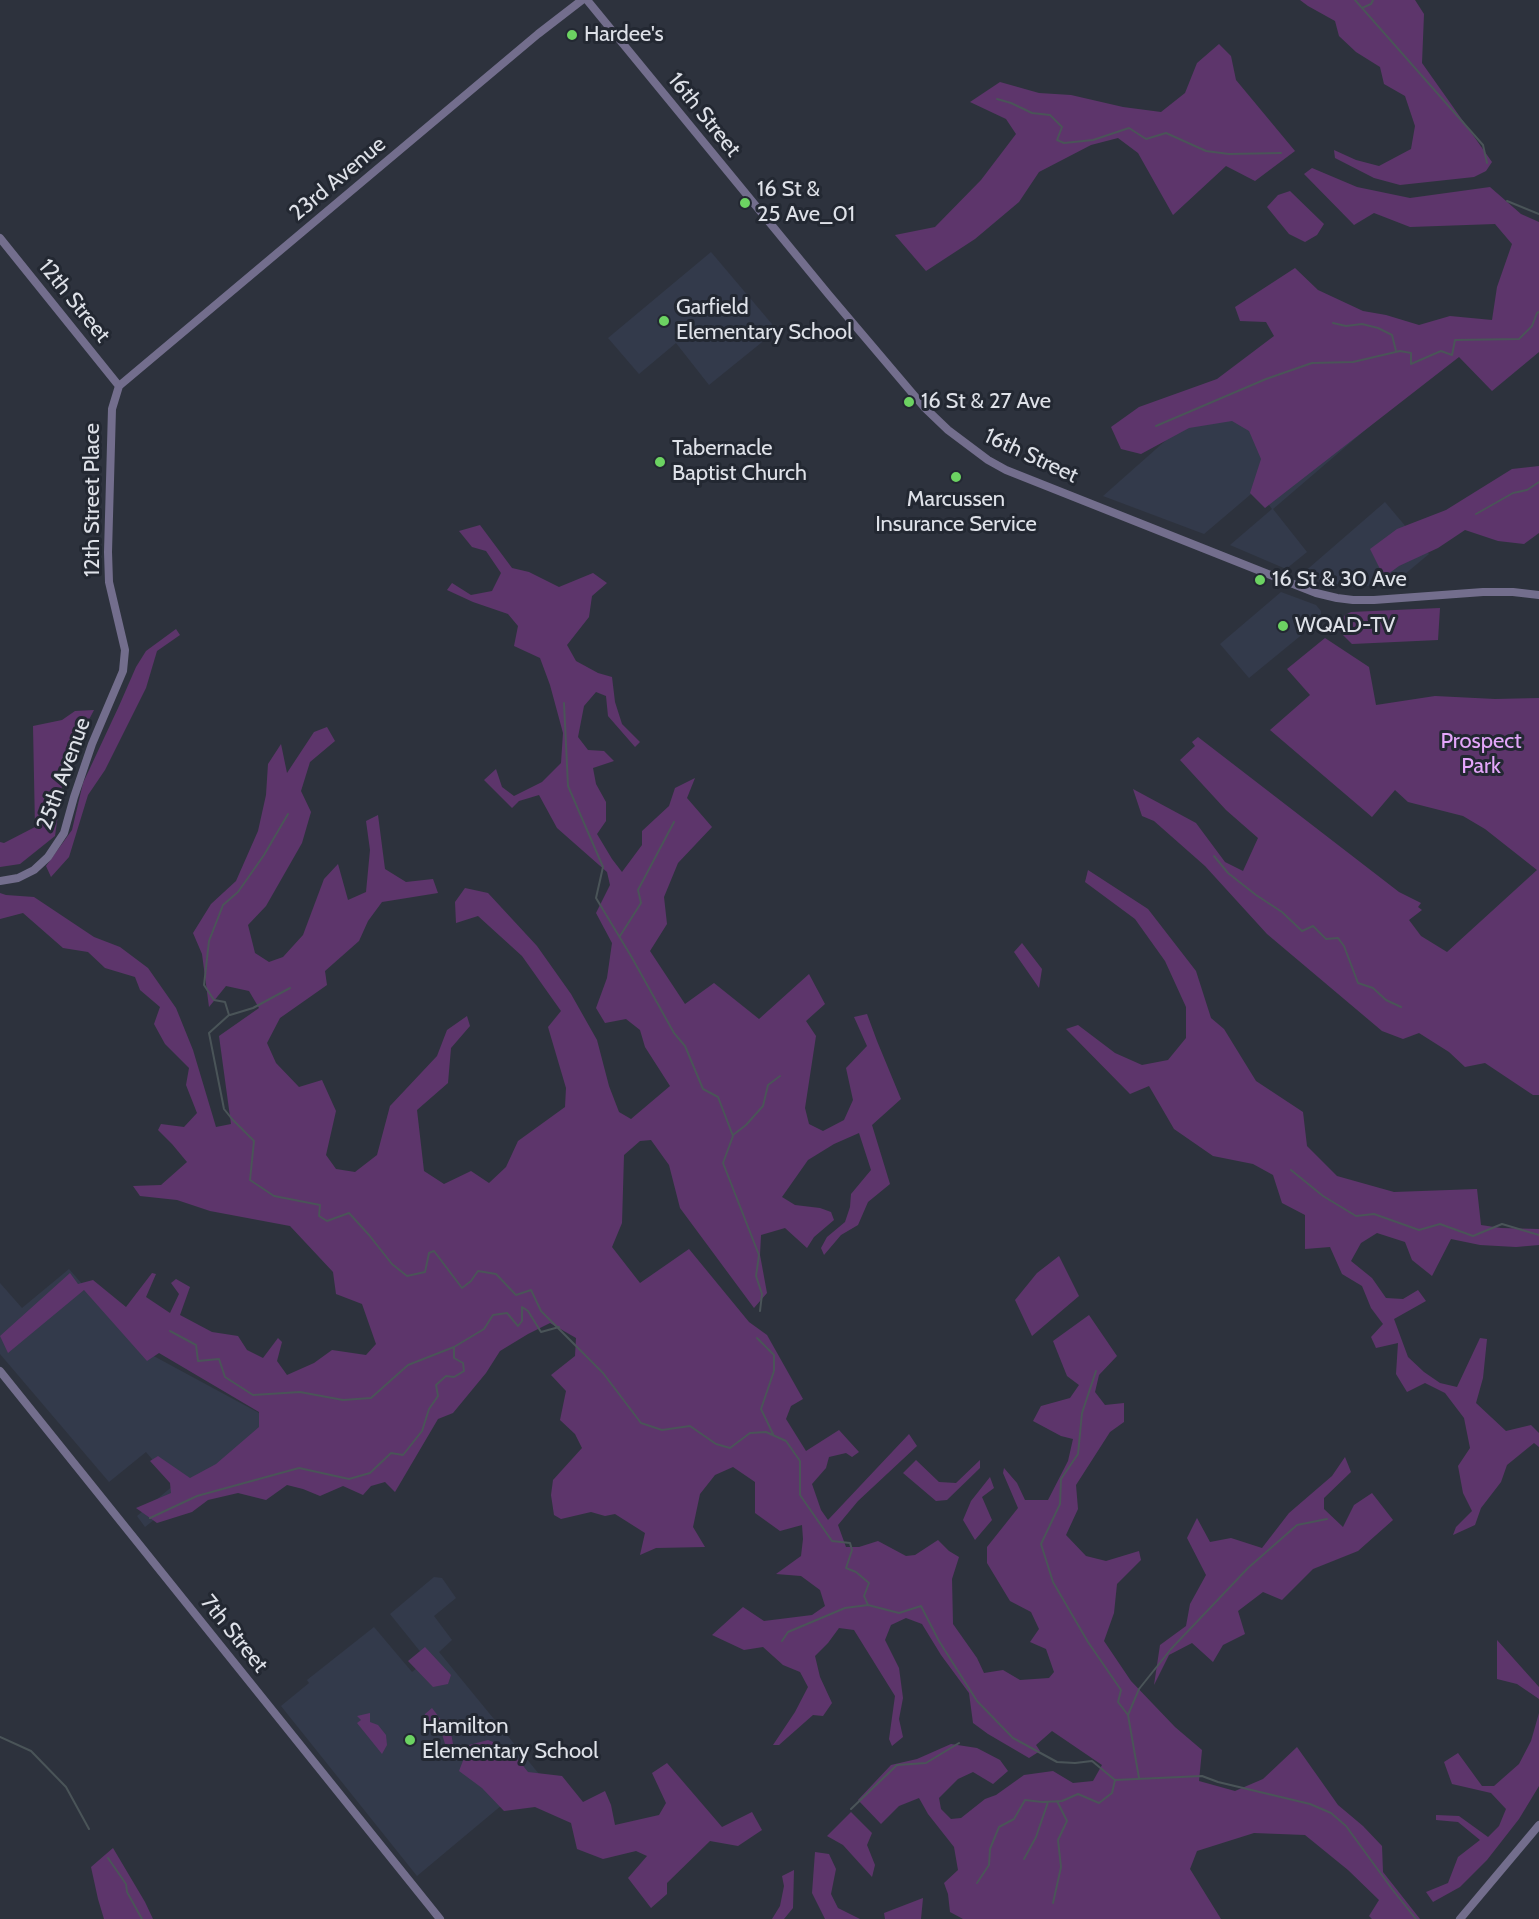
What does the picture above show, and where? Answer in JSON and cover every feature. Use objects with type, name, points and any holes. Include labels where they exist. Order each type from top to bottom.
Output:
[{"type":"street","name":"23rd Avenue","points":[[119,386],[538,34],[582,0]]},
{"type":"street","name":"16th Street","points":[[587,0],[924,407],[948,430],[988,460],[1006,470],[1283,580],[1337,598],[1374,600],[1483,592],[1539,595]]},
{"type":"street","name":"12th Street","points":[[0,238],[119,386]]},
{"type":"street","name":"12th Street Place","points":[[119,386],[112,409],[108,552],[109,582],[125,650]]},
{"type":"street","name":"25th Avenue","points":[[0,881],[18,878],[34,870],[48,857],[64,833],[92,744],[123,671],[125,650]]},
{"type":"street","name":"7th Street","points":[[0,1371],[440,1919]]},
{"type":"street","points":[[1460,1919],[1539,1825]]},
{"type":"shaded area","name":"Garfield Elementary School","points":[[711,252],[777,330],[709,385],[676,343],[639,374],[608,338]]},
{"type":"shaded area","points":[[1406,395],[1273,509],[1307,552],[1286,569],[1230,545],[1272,509],[1257,489],[1204,534],[1103,496],[1208,403]]},
{"type":"shaded area","points":[[1385,502],[1429,554],[1393,584],[1355,587],[1331,583],[1302,574]]},
{"type":"shaded area","points":[[1281,592],[1316,605],[1321,611],[1321,619],[1249,678],[1220,644]]},
{"type":"shaded area","points":[[69,1269],[137,1347],[272,1420],[217,1470],[145,1527],[137,1516],[174,1485],[146,1452],[109,1482],[0,1354],[0,1283],[22,1308]]},
{"type":"shaded area","name":"Hamilton Elementary School","points":[[434,1577],[442,1578],[456,1598],[434,1616],[452,1640],[439,1652],[539,1774],[417,1876],[281,1706],[309,1683],[307,1680],[374,1627],[412,1672],[427,1660],[390,1614]]},
{"type":"green space","points":[[1300,0],[1415,0],[1424,14],[1422,63],[1492,162],[1486,171],[1474,177],[1400,185],[1374,178],[1335,158],[1334,150],[1356,160],[1379,166],[1411,149],[1415,126],[1405,96],[1384,84],[1380,67],[1356,52],[1339,36],[1335,21]]},
{"type":"green space","points":[[1219,44],[1231,56],[1236,80],[1295,151],[1255,181],[1226,166],[1173,215],[1138,153],[1118,138],[1091,145],[1039,172],[1019,202],[975,239],[926,271],[895,235],[935,227],[981,180],[1016,134],[1006,119],[970,102],[1000,82],[1039,93],[1071,95],[1123,107],[1161,112],[1185,93],[1197,63]]},
{"type":"green space","points":[[1312,168],[1357,187],[1410,198],[1490,187],[1521,214],[1539,222],[1539,352],[1492,391],[1459,357],[1265,508],[1250,493],[1261,459],[1249,431],[1232,421],[1189,428],[1141,454],[1121,449],[1111,427],[1139,407],[1217,379],[1274,336],[1266,322],[1240,321],[1235,307],[1295,268],[1318,290],[1363,311],[1419,325],[1450,316],[1492,320],[1497,287],[1512,244],[1495,224],[1410,227],[1374,213],[1354,225],[1304,174]]},
{"type":"green space","points":[[1290,191],[1324,224],[1317,235],[1305,242],[1289,234],[1267,207],[1278,195]]},
{"type":"green space","points":[[1539,466],[1539,533],[1524,544],[1498,541],[1465,530],[1438,548],[1399,566],[1384,577],[1370,549],[1397,529],[1446,510],[1512,469]]},
{"type":"green space","points":[[480,525],[512,568],[529,572],[559,587],[593,573],[607,583],[592,596],[589,617],[567,645],[576,661],[598,673],[612,677],[615,702],[622,724],[640,742],[635,747],[608,716],[606,696],[596,692],[584,706],[578,737],[588,750],[604,751],[614,761],[593,768],[596,784],[606,802],[606,821],[597,834],[622,872],[642,845],[642,831],[669,806],[675,788],[695,778],[687,798],[712,827],[678,863],[664,897],[667,924],[650,951],[685,1004],[714,983],[759,1019],[809,974],[825,1004],[806,1021],[816,1036],[805,1108],[809,1124],[823,1131],[844,1120],[853,1100],[846,1068],[867,1046],[854,1017],[867,1014],[901,1099],[872,1125],[890,1184],[868,1202],[858,1225],[841,1235],[824,1255],[821,1248],[827,1237],[845,1222],[851,1194],[871,1170],[859,1133],[834,1144],[808,1160],[782,1197],[795,1205],[820,1208],[831,1212],[834,1220],[814,1237],[807,1248],[785,1228],[761,1235],[760,1255],[767,1293],[754,1308],[680,1208],[669,1165],[651,1140],[640,1141],[624,1155],[622,1223],[612,1247],[640,1283],[689,1249],[749,1322],[767,1335],[803,1399],[791,1406],[786,1419],[806,1451],[839,1430],[859,1452],[852,1457],[846,1453],[829,1457],[826,1468],[812,1484],[821,1510],[828,1520],[909,1434],[917,1446],[858,1501],[838,1525],[846,1547],[859,1547],[878,1541],[906,1556],[915,1555],[938,1540],[959,1557],[952,1579],[953,1624],[977,1658],[984,1673],[1003,1670],[1020,1680],[1049,1678],[1054,1672],[1046,1649],[1030,1642],[1039,1629],[1031,1612],[1010,1601],[987,1563],[987,1547],[1018,1508],[1003,1473],[1004,1468],[1017,1483],[1025,1500],[1048,1500],[1068,1461],[1073,1439],[1061,1436],[1033,1421],[1041,1406],[1070,1398],[1079,1385],[1067,1376],[1053,1341],[1089,1315],[1117,1356],[1099,1375],[1095,1392],[1105,1405],[1124,1403],[1124,1422],[1110,1432],[1076,1485],[1078,1509],[1066,1535],[1086,1556],[1106,1561],[1139,1551],[1141,1560],[1117,1584],[1114,1613],[1104,1641],[1131,1681],[1175,1727],[1202,1750],[1199,1781],[1235,1791],[1263,1779],[1297,1747],[1338,1805],[1382,1846],[1383,1872],[1420,1919],[1372,1919],[1369,1916],[1379,1900],[1348,1870],[1305,1835],[1254,1833],[1197,1851],[1190,1869],[1221,1919],[963,1919],[950,1912],[944,1883],[958,1870],[954,1847],[928,1814],[919,1798],[899,1806],[881,1824],[858,1800],[891,1765],[917,1759],[951,1744],[977,1748],[1000,1760],[1008,1771],[993,1784],[973,1772],[958,1779],[939,1798],[941,1809],[951,1819],[961,1818],[985,1799],[996,1795],[1024,1775],[1053,1771],[1073,1783],[1093,1781],[1102,1765],[1052,1731],[1036,1745],[1040,1751],[1029,1758],[973,1723],[969,1693],[922,1624],[906,1618],[891,1625],[885,1640],[899,1668],[903,1698],[899,1719],[903,1737],[892,1746],[889,1739],[895,1696],[854,1630],[839,1628],[815,1656],[820,1677],[832,1703],[823,1716],[813,1715],[779,1745],[773,1745],[808,1687],[800,1672],[783,1665],[763,1647],[744,1650],[712,1635],[743,1607],[764,1621],[812,1615],[825,1606],[820,1590],[801,1576],[776,1574],[801,1556],[802,1525],[780,1531],[755,1513],[755,1482],[733,1467],[715,1475],[700,1494],[693,1527],[705,1547],[656,1548],[640,1555],[645,1533],[615,1514],[605,1516],[591,1512],[561,1519],[554,1515],[551,1495],[553,1480],[582,1448],[575,1434],[560,1420],[566,1391],[551,1375],[575,1356],[576,1338],[550,1323],[500,1351],[486,1373],[453,1413],[438,1419],[395,1492],[385,1482],[371,1486],[363,1495],[343,1486],[320,1496],[287,1485],[266,1500],[238,1493],[208,1500],[192,1512],[157,1523],[136,1508],[171,1493],[170,1483],[150,1461],[158,1456],[190,1478],[216,1464],[259,1427],[259,1412],[159,1353],[147,1361],[84,1290],[8,1353],[0,1336],[70,1273],[78,1284],[93,1280],[126,1307],[152,1273],[156,1274],[146,1297],[170,1313],[179,1294],[171,1283],[176,1279],[190,1287],[180,1315],[212,1332],[238,1336],[247,1350],[263,1358],[278,1338],[282,1342],[277,1361],[287,1375],[314,1363],[332,1350],[366,1355],[376,1344],[362,1304],[336,1294],[333,1272],[290,1226],[210,1211],[177,1200],[140,1196],[133,1186],[161,1185],[187,1162],[158,1130],[161,1124],[184,1127],[197,1113],[186,1085],[189,1068],[165,1044],[154,1024],[160,1007],[140,990],[135,977],[105,968],[88,952],[63,948],[23,913],[0,919],[0,893],[34,897],[94,937],[120,947],[148,968],[176,1008],[193,1050],[216,1127],[231,1124],[219,1036],[259,1008],[249,991],[226,986],[209,1007],[202,954],[193,933],[211,904],[236,881],[258,831],[266,795],[268,764],[281,744],[287,773],[314,732],[327,727],[335,741],[310,762],[301,791],[311,812],[302,843],[266,906],[248,925],[255,953],[269,962],[283,957],[303,935],[324,879],[338,864],[348,900],[366,892],[370,850],[366,821],[378,815],[385,869],[406,882],[433,879],[438,893],[382,902],[368,921],[359,941],[325,971],[327,985],[280,1018],[267,1043],[276,1063],[299,1087],[322,1080],[336,1111],[326,1155],[336,1169],[355,1172],[377,1155],[390,1106],[437,1056],[447,1030],[467,1016],[470,1026],[451,1048],[448,1083],[417,1110],[424,1171],[444,1184],[471,1171],[489,1183],[506,1167],[518,1141],[565,1107],[566,1088],[548,1027],[561,1011],[522,956],[478,916],[456,923],[455,902],[465,888],[488,893],[537,946],[571,994],[597,1040],[609,1086],[619,1112],[631,1119],[670,1086],[645,1047],[640,1030],[626,1019],[605,1023],[596,1008],[607,978],[612,943],[596,913],[610,885],[607,872],[557,828],[539,795],[519,801],[512,808],[484,780],[496,769],[502,787],[514,796],[542,782],[561,763],[563,733],[540,658],[514,646],[518,626],[508,614],[447,590],[452,583],[471,595],[492,591],[501,573],[486,551],[472,547],[459,531]]},
{"type":"green space","points":[[1440,608],[1438,640],[1352,644],[1340,632],[1339,625],[1345,615],[1351,612]]},
{"type":"green space","points":[[176,629],[180,635],[157,651],[146,688],[105,770],[88,795],[69,857],[51,877],[46,866],[72,830],[83,783],[136,667],[146,651]]},
{"type":"green space","name":"Prospect Park","points":[[1325,638],[1369,667],[1376,705],[1435,696],[1495,699],[1539,698],[1539,1095],[1533,1095],[1485,1063],[1465,1067],[1449,1052],[1419,1033],[1403,1039],[1382,1031],[1267,934],[1205,866],[1154,821],[1142,816],[1133,789],[1196,823],[1225,862],[1243,871],[1258,838],[1226,810],[1180,760],[1195,746],[1192,742],[1198,737],[1399,892],[1421,903],[1418,907],[1422,910],[1409,920],[1421,936],[1447,952],[1537,870],[1485,829],[1463,816],[1408,802],[1395,790],[1372,817],[1270,730],[1310,695],[1287,669]]},
{"type":"green space","points":[[94,710],[65,765],[55,836],[20,864],[0,867],[0,842],[4,843],[35,827],[33,726],[62,720],[75,711]]},
{"type":"green space","points":[[1088,870],[1148,909],[1196,971],[1211,1018],[1224,1029],[1256,1081],[1303,1112],[1307,1146],[1337,1176],[1394,1192],[1477,1189],[1481,1225],[1539,1229],[1539,1245],[1516,1247],[1480,1245],[1451,1239],[1432,1276],[1412,1260],[1405,1242],[1377,1233],[1361,1243],[1351,1261],[1372,1278],[1386,1298],[1403,1299],[1418,1290],[1426,1301],[1394,1319],[1408,1357],[1440,1383],[1457,1387],[1480,1338],[1487,1339],[1483,1378],[1476,1403],[1506,1431],[1531,1425],[1539,1433],[1539,1447],[1534,1443],[1507,1465],[1501,1482],[1481,1508],[1475,1525],[1453,1535],[1456,1527],[1472,1511],[1463,1493],[1458,1466],[1470,1448],[1464,1418],[1445,1393],[1425,1383],[1407,1392],[1396,1374],[1398,1343],[1376,1348],[1371,1337],[1383,1324],[1371,1308],[1362,1286],[1342,1274],[1330,1247],[1305,1249],[1305,1215],[1282,1203],[1273,1175],[1253,1164],[1213,1156],[1174,1129],[1149,1086],[1130,1094],[1066,1029],[1078,1025],[1115,1053],[1142,1065],[1168,1060],[1186,1038],[1186,1007],[1165,961],[1135,919],[1085,882]]},
{"type":"green space","points":[[1022,943],[1042,969],[1039,988],[1014,952]]},
{"type":"green space","points":[[1059,1256],[1079,1296],[1032,1336],[1015,1300],[1037,1273]]},
{"type":"green space","points":[[1345,1457],[1351,1472],[1324,1498],[1324,1509],[1343,1527],[1354,1505],[1372,1493],[1393,1520],[1358,1551],[1313,1569],[1282,1600],[1263,1592],[1238,1611],[1245,1634],[1223,1645],[1213,1662],[1192,1643],[1169,1655],[1154,1685],[1160,1645],[1186,1626],[1190,1604],[1206,1575],[1187,1538],[1197,1518],[1210,1542],[1231,1538],[1262,1548],[1289,1513],[1332,1476]]},
{"type":"green space","points":[[916,1460],[939,1482],[956,1483],[980,1460],[980,1468],[947,1500],[936,1501],[903,1473]]},
{"type":"green space","points":[[990,1477],[994,1488],[982,1497],[992,1520],[975,1540],[963,1520],[971,1501]]},
{"type":"green space","points":[[1497,1640],[1539,1687],[1539,1699],[1517,1684],[1497,1679]]},
{"type":"green space","points":[[425,1647],[451,1675],[448,1684],[433,1687],[408,1661]]},
{"type":"green space","points":[[432,1708],[451,1733],[453,1744],[445,1744],[442,1734],[436,1727],[424,1720],[425,1714]]},
{"type":"green space","points":[[370,1713],[370,1722],[378,1725],[386,1735],[387,1745],[382,1754],[357,1723],[361,1720],[357,1716]]},
{"type":"green space","points":[[1539,1713],[1539,1786],[1519,1819],[1487,1860],[1460,1887],[1433,1902],[1426,1892],[1448,1883],[1458,1857],[1480,1840],[1458,1822],[1436,1820],[1436,1815],[1459,1816],[1488,1837],[1499,1826],[1506,1809],[1491,1793],[1452,1784],[1444,1762],[1458,1753],[1482,1786],[1494,1786],[1519,1764],[1531,1741]]},
{"type":"green space","points":[[488,1740],[509,1748],[528,1772],[562,1776],[583,1802],[605,1791],[611,1805],[615,1825],[659,1815],[666,1803],[652,1773],[667,1763],[722,1827],[752,1812],[762,1830],[738,1846],[710,1841],[667,1883],[667,1894],[651,1908],[628,1878],[647,1856],[636,1851],[603,1859],[577,1849],[571,1823],[535,1807],[504,1811],[482,1788],[459,1771],[469,1745]]},
{"type":"green space","points":[[851,1812],[872,1833],[867,1845],[875,1865],[872,1877],[843,1845],[827,1836]]},
{"type":"green space","points":[[113,1848],[153,1919],[104,1919],[91,1867]]},
{"type":"green space","points":[[815,1852],[829,1854],[836,1869],[831,1894],[838,1908],[860,1919],[825,1919],[812,1893]]},
{"type":"green space","points":[[794,1870],[793,1908],[784,1919],[772,1919],[780,1906],[784,1886],[782,1876]]},
{"type":"green space","points":[[923,1898],[921,1919],[885,1919],[884,1913]]},
{"type":"waterway","points":[[1355,0],[1483,145],[1487,163]]},
{"type":"waterway","points":[[1362,8],[1371,4],[1373,0]]},
{"type":"waterway","points":[[997,99],[1032,113],[1050,115],[1062,127],[1057,140],[1064,143],[1093,140],[1129,128],[1146,139],[1166,133],[1206,151],[1229,154],[1281,153]]},
{"type":"waterway","points":[[1507,201],[1539,214]]},
{"type":"waterway","points":[[1156,426],[1266,379],[1312,363],[1353,362],[1400,351],[1411,353],[1411,364],[1441,351],[1452,355],[1455,340],[1519,339],[1532,326],[1539,312]]},
{"type":"waterway","points":[[1333,323],[1346,326],[1362,324],[1378,328],[1392,335],[1396,351]]},
{"type":"waterway","points":[[1476,514],[1513,493],[1527,490],[1539,482]]},
{"type":"waterway","points":[[564,703],[568,786],[603,867],[596,898],[674,1033],[685,1046],[703,1089],[718,1097],[733,1136],[723,1163],[759,1255],[756,1276],[762,1294],[760,1311]]},
{"type":"waterway","points":[[288,814],[264,855],[238,892],[223,905],[209,941],[204,985],[214,1000],[225,1002],[229,1015],[209,1033],[224,1109],[254,1141],[250,1180],[274,1196],[320,1205],[319,1216],[327,1221],[349,1213],[392,1264],[407,1276],[425,1272],[429,1253],[434,1251],[462,1288],[478,1271],[496,1274],[516,1295],[531,1290],[541,1311],[603,1373],[641,1423],[662,1430],[690,1426],[716,1444],[730,1448],[750,1433],[766,1432],[786,1441],[800,1461],[800,1495],[832,1541],[850,1543],[852,1550],[846,1568],[856,1572],[869,1583],[864,1596],[868,1605],[899,1613],[921,1606],[939,1641],[977,1701],[1013,1738],[1057,1762],[1092,1761],[1115,1780],[1202,1776],[1310,1804],[1331,1813],[1346,1826],[1416,1919]]},
{"type":"waterway","points":[[620,936],[641,903],[638,890],[674,822]]},
{"type":"waterway","points":[[1214,856],[1228,873],[1282,912],[1302,931],[1313,926],[1326,939],[1338,938],[1344,946],[1358,983],[1373,988],[1386,1000],[1401,1007]]},
{"type":"waterway","points":[[230,1015],[253,1008],[290,988]]},
{"type":"waterway","points":[[733,1135],[746,1125],[763,1106],[768,1085],[780,1076]]},
{"type":"waterway","points":[[1291,1170],[1323,1196],[1356,1216],[1374,1214],[1419,1230],[1440,1224],[1473,1236],[1502,1224],[1539,1235]]},
{"type":"waterway","points":[[150,1518],[197,1496],[299,1468],[349,1479],[370,1473],[391,1453],[403,1455],[422,1431],[429,1409],[438,1396],[436,1385],[446,1376],[454,1377],[464,1371],[463,1363],[454,1358],[454,1347],[484,1329],[493,1315],[507,1313],[518,1326],[522,1321],[522,1307],[528,1311],[541,1332],[559,1327]]},
{"type":"waterway","points":[[170,1331],[196,1345],[198,1361],[219,1359],[225,1377],[253,1395],[300,1392],[343,1400],[371,1398],[408,1365],[454,1347]]},
{"type":"waterway","points":[[757,1338],[774,1355],[774,1371],[761,1409],[773,1434]]},
{"type":"waterway","points":[[1096,1371],[1082,1413],[1078,1454],[1061,1479],[1060,1504],[1041,1544],[1053,1582],[1088,1642],[1121,1690],[1118,1702],[1128,1715]]},
{"type":"waterway","points":[[1139,1778],[1128,1715],[1139,1689],[1171,1649],[1248,1568],[1297,1525],[1327,1519]]},
{"type":"waterway","points":[[782,1641],[788,1632],[845,1608],[868,1605]]},
{"type":"waterway","points":[[0,1737],[31,1751],[66,1787],[89,1829]]},
{"type":"waterway","points":[[851,1809],[897,1765],[926,1763],[959,1743]]},
{"type":"waterway","points":[[977,1883],[989,1865],[990,1849],[999,1827],[1014,1819],[1025,1800],[1062,1801],[1078,1794],[1099,1803],[1112,1793],[1115,1780]]},
{"type":"waterway","points":[[1053,1903],[1061,1867],[1058,1840],[1067,1821],[1057,1801]]},
{"type":"waterway","points":[[1024,1859],[1036,1837],[1048,1802]]},
{"type":"waterway","points":[[108,1858],[126,1884],[127,1892],[142,1919]]},
{"type":"place","name":"Hardee's","points":[[572,35]]},
{"type":"place","name":"16 St & 25 Ave_01","points":[[745,203]]},
{"type":"place","name":"Garfield Elementary School","points":[[664,321]]},
{"type":"place","name":"16 St & 27 Ave","points":[[909,402]]},
{"type":"place","name":"Tabernacle Baptist Church","points":[[660,462]]},
{"type":"place","name":"Marcussen Insurance Service","points":[[956,477]]},
{"type":"place","name":"16 St & 30 Ave","points":[[1260,580]]},
{"type":"place","name":"WQAD-TV","points":[[1283,626]]},
{"type":"place","name":"Hamilton Elementary School","points":[[410,1740]]}]
